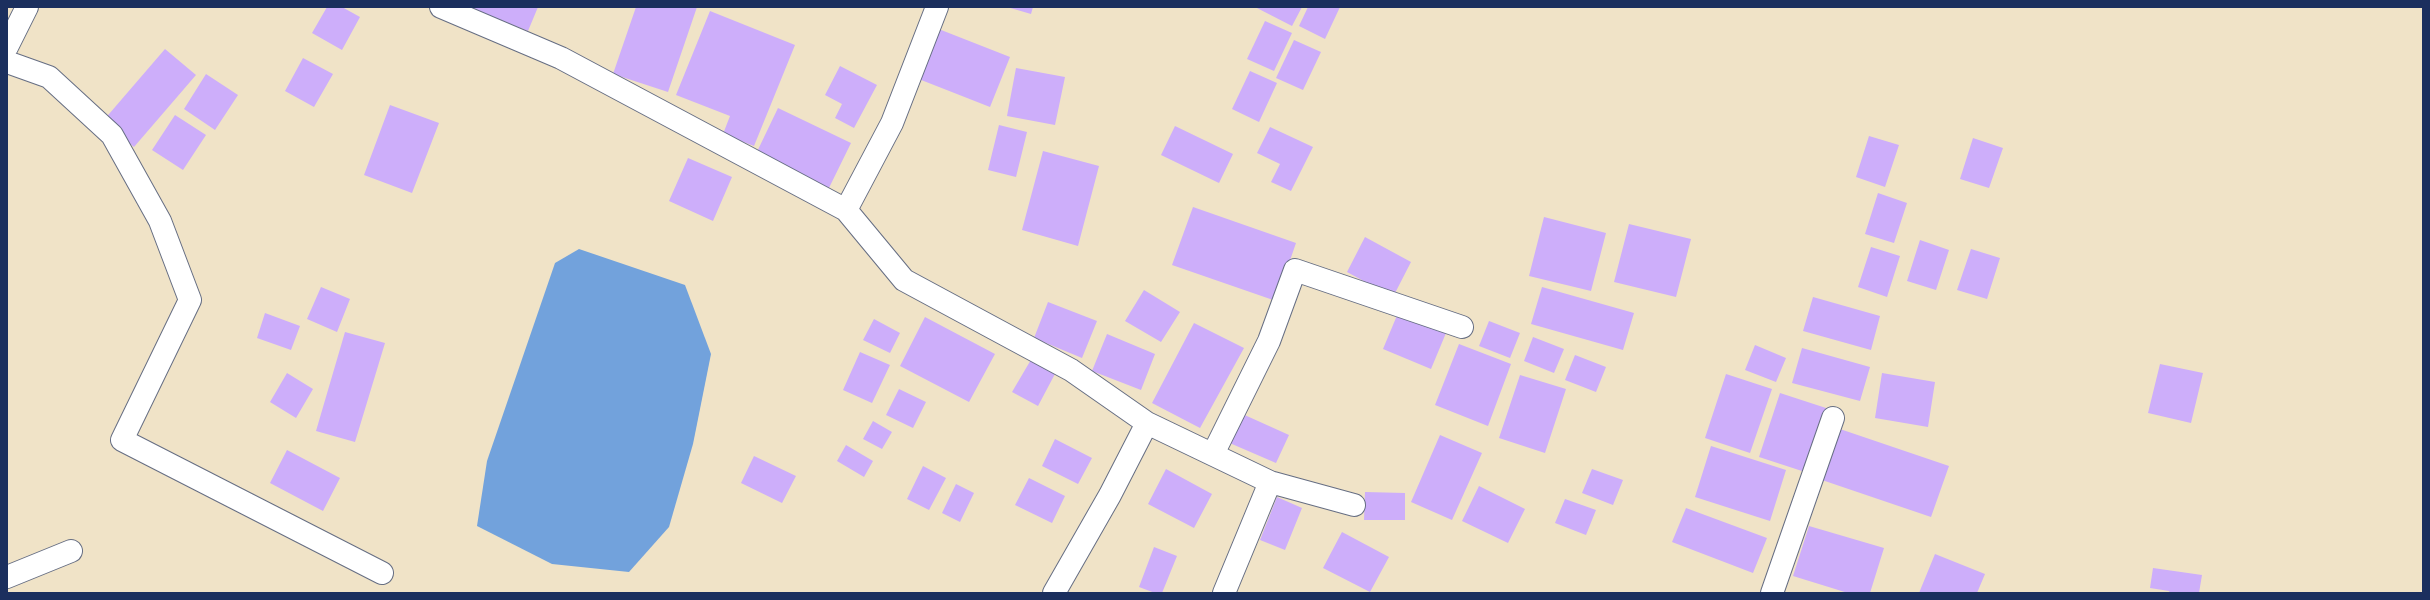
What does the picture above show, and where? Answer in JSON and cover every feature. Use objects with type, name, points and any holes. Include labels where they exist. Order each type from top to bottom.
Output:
[{"type":"street","points":[[7,47],[27,7]]},
{"type":"street","points":[[441,7],[561,58],[846,210],[904,280],[1071,370],[1147,423],[1270,482],[1354,505]]},
{"type":"street","points":[[846,210],[892,123],[937,7]]},
{"type":"street","points":[[7,62],[49,77],[112,135],[160,221],[190,300],[122,440],[382,573]]},
{"type":"street","points":[[1213,454],[1269,341],[1295,270],[1462,327]]},
{"type":"street","points":[[1772,593],[1833,418]]},
{"type":"street","points":[[1054,593],[1110,494],[1147,423]]},
{"type":"street","points":[[1224,593],[1270,482]]},
{"type":"street","points":[[7,577],[71,551]]},
{"type":"water","points":[[579,249],[685,285],[711,354],[693,444],[669,527],[629,572],[552,564],[477,526],[487,461],[555,263]]},
{"type":"building","points":[[327,7],[342,7],[360,17],[342,50],[312,33]]},
{"type":"building","points":[[468,7],[538,7],[528,31]]},
{"type":"building","points":[[636,7],[697,7],[668,92],[613,74]]},
{"type":"building","points":[[1007,7],[1033,7],[1031,14]]},
{"type":"building","points":[[1255,7],[1302,7],[1292,26]]},
{"type":"building","points":[[1308,7],[1340,7],[1325,39],[1299,26]]},
{"type":"building","points":[[710,11],[795,45],[754,146],[723,134],[730,116],[676,95]]},
{"type":"building","points":[[1265,21],[1292,33],[1274,71],[1247,59]]},
{"type":"building","points":[[931,26],[1010,57],[990,107],[911,76]]},
{"type":"building","points":[[1294,40],[1321,52],[1303,90],[1276,78]]},
{"type":"building","points":[[165,49],[196,75],[134,147],[103,121]]},
{"type":"building","points":[[303,58],[333,74],[314,107],[285,91]]},
{"type":"building","points":[[840,66],[877,85],[854,128],[835,118],[842,104],[825,95]]},
{"type":"building","points":[[1016,68],[1065,77],[1055,125],[1007,116]]},
{"type":"building","points":[[1250,71],[1277,83],[1259,122],[1232,109]]},
{"type":"building","points":[[206,74],[238,95],[215,130],[184,109]]},
{"type":"building","points":[[390,105],[439,123],[412,193],[364,175]]},
{"type":"building","points":[[778,108],[851,143],[827,192],[754,158]]},
{"type":"building","points":[[175,115],[206,135],[183,170],[152,150]]},
{"type":"building","points":[[999,125],[1027,132],[1016,177],[988,170]]},
{"type":"building","points":[[1175,126],[1233,154],[1219,183],[1161,155]]},
{"type":"building","points":[[1270,127],[1313,147],[1291,191],[1271,182],[1280,164],[1257,153]]},
{"type":"building","points":[[1869,136],[1899,145],[1885,187],[1856,177]]},
{"type":"building","points":[[1973,138],[2003,148],[1989,188],[1960,179]]},
{"type":"building","points":[[1043,151],[1099,166],[1078,246],[1022,230]]},
{"type":"building","points":[[688,158],[732,177],[713,221],[669,201]]},
{"type":"building","points":[[1878,193],[1907,203],[1894,243],[1865,234]]},
{"type":"building","points":[[1193,207],[1296,243],[1276,301],[1172,265]]},
{"type":"building","points":[[1544,217],[1606,233],[1591,291],[1529,276]]},
{"type":"building","points":[[1629,224],[1691,239],[1676,297],[1614,282]]},
{"type":"building","points":[[1365,237],[1411,262],[1393,297],[1347,272]]},
{"type":"building","points":[[1920,240],[1949,250],[1936,290],[1907,281]]},
{"type":"building","points":[[1871,247],[1900,256],[1887,297],[1858,287]]},
{"type":"building","points":[[1971,249],[2000,258],[1987,299],[1957,290]]},
{"type":"building","points":[[321,287],[350,299],[337,332],[307,319]]},
{"type":"building","points":[[1542,287],[1634,313],[1623,350],[1531,324]]},
{"type":"building","points":[[1144,290],[1180,312],[1161,342],[1125,321]]},
{"type":"building","points":[[1813,297],[1880,316],[1871,350],[1803,331]]},
{"type":"building","points":[[1048,302],[1097,321],[1082,358],[1034,338]]},
{"type":"building","points":[[265,313],[300,326],[291,350],[257,338]]},
{"type":"building","points":[[1398,313],[1446,333],[1431,369],[1383,349]]},
{"type":"building","points":[[925,317],[995,354],[969,402],[900,366]]},
{"type":"building","points":[[874,319],[900,333],[890,353],[863,340]]},
{"type":"building","points":[[1489,321],[1520,333],[1510,358],[1479,346]]},
{"type":"building","points":[[1194,323],[1244,348],[1200,428],[1152,403]]},
{"type":"building","points":[[345,332],[385,343],[355,442],[316,431]]},
{"type":"building","points":[[1107,334],[1155,354],[1141,390],[1092,371]]},
{"type":"building","points":[[1533,337],[1564,349],[1554,373],[1524,361]]},
{"type":"building","points":[[1459,344],[1511,364],[1488,426],[1435,405]]},
{"type":"building","points":[[1755,345],[1786,358],[1776,382],[1745,370]]},
{"type":"building","points":[[1802,348],[1870,367],[1860,401],[1792,383]]},
{"type":"building","points":[[860,352],[890,365],[872,403],[843,390]]},
{"type":"building","points":[[1575,355],[1606,367],[1596,392],[1565,380]]},
{"type":"building","points":[[1032,358],[1056,372],[1038,406],[1012,392]]},
{"type":"building","points":[[2160,364],[2203,373],[2191,423],[2148,413]]},
{"type":"building","points":[[287,373],[313,389],[296,418],[270,402]]},
{"type":"building","points":[[1882,373],[1935,382],[1928,427],[1875,418]]},
{"type":"building","points":[[1726,374],[1772,389],[1750,453],[1705,438]]},
{"type":"building","points":[[1520,375],[1566,389],[1545,453],[1499,438]]},
{"type":"building","points":[[899,389],[926,402],[913,428],[886,415]]},
{"type":"building","points":[[1780,393],[1826,408],[1805,472],[1759,457]]},
{"type":"building","points":[[1238,412],[1289,435],[1276,463],[1225,441]]},
{"type":"building","points":[[873,421],[892,432],[882,449],[863,439]]},
{"type":"building","points":[[1837,428],[1949,466],[1931,517],[1819,479]]},
{"type":"building","points":[[1440,435],[1482,453],[1452,520],[1411,502]]},
{"type":"building","points":[[1055,439],[1092,458],[1078,484],[1042,466]]},
{"type":"building","points":[[846,445],[873,461],[864,477],[837,461]]},
{"type":"building","points":[[1711,446],[1786,470],[1770,521],[1695,497]]},
{"type":"building","points":[[287,450],[340,478],[323,511],[270,483]]},
{"type":"building","points":[[754,456],[796,476],[782,503],[741,483]]},
{"type":"building","points":[[923,466],[946,478],[929,510],[907,499]]},
{"type":"building","points":[[1166,469],[1212,494],[1194,528],[1148,504]]},
{"type":"building","points":[[1592,469],[1623,480],[1613,505],[1582,493]]},
{"type":"building","points":[[1029,478],[1065,496],[1052,523],[1015,505]]},
{"type":"building","points":[[956,484],[974,493],[960,522],[942,513]]},
{"type":"building","points":[[1479,486],[1525,509],[1508,543],[1462,521]]},
{"type":"building","points":[[1365,492],[1405,493],[1405,520],[1364,520]]},
{"type":"building","points":[[1277,497],[1302,508],[1285,550],[1260,540]]},
{"type":"building","points":[[1565,499],[1596,510],[1586,535],[1555,523]]},
{"type":"building","points":[[1686,508],[1767,538],[1753,573],[1672,542]]},
{"type":"building","points":[[1809,526],[1884,548],[1870,593],[1848,593],[1793,576]]},
{"type":"building","points":[[1342,532],[1389,557],[1370,592],[1323,568]]},
{"type":"building","points":[[1154,547],[1177,556],[1162,593],[1155,593],[1139,587]]},
{"type":"building","points":[[1935,554],[1985,574],[1977,593],[1919,593]]},
{"type":"building","points":[[2153,568],[2202,575],[2199,593],[2170,593],[2169,591],[2150,588]]}]
